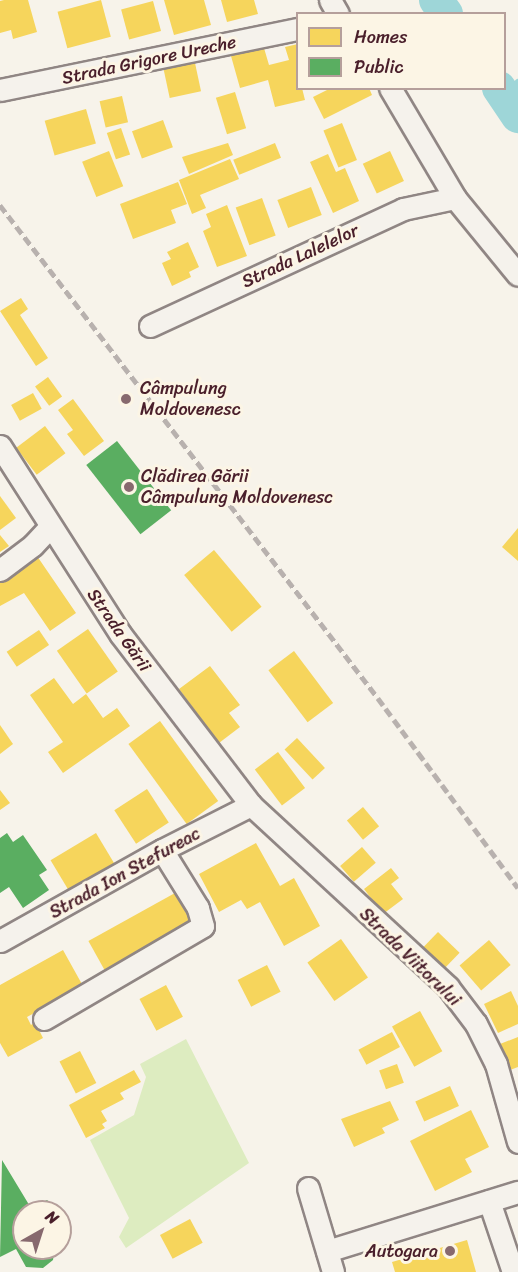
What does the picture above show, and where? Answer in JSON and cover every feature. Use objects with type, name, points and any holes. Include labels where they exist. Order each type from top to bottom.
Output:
[{"type":"street","name":"Strada Grigore Ureche","points":[[0,90],[296,29]]},
{"type":"street","points":[[391,90],[455,198],[518,275]]},
{"type":"street","name":"Strada Lalelelor","points":[[150,326],[403,209],[455,198]]},
{"type":"street","name":"Strada Gării","points":[[0,446],[121,635],[251,805]]},
{"type":"street","points":[[0,570],[33,545],[50,527]]},
{"type":"street","name":"Strada Ion Stefureac","points":[[0,941],[162,850],[251,805]]},
{"type":"street","name":"Strada Viitorului","points":[[251,805],[448,987],[476,1024],[496,1064],[518,1142]]},
{"type":"street","points":[[44,1018],[203,926],[198,908],[162,850]]},
{"type":"street","points":[[308,1188],[333,1272]]},
{"type":"street","points":[[327,1251],[518,1192]]},
{"type":"street","points":[[489,1201],[513,1272]]},
{"type":"green space","points":[[186,1039],[249,1163],[126,1248],[119,1237],[129,1218],[90,1140],[134,1115],[146,1077],[140,1064]]},
{"type":"building: Homes","points":[[28,0],[37,32],[13,39],[11,30],[0,33],[0,1]]},
{"type":"building: Homes","points":[[101,0],[111,37],[67,48],[58,12]]},
{"type":"building: Homes","points":[[164,0],[204,0],[211,25],[174,35]]},
{"type":"building: Homes","points":[[221,0],[254,0],[258,14],[227,22]]},
{"type":"building: Homes","points":[[153,1],[161,31],[129,39],[121,10]]},
{"type":"building: Homes","points":[[296,44],[296,90],[302,90],[305,100],[275,107],[268,80],[240,88],[231,56],[264,48],[269,65],[289,60],[285,47]]},
{"type":"building: Homes","points":[[195,63],[201,91],[170,98],[164,70]]},
{"type":"building: Homes","points":[[327,90],[370,90],[372,95],[324,119],[313,97]]},
{"type":"building: Homes","points":[[235,92],[246,128],[227,134],[216,98]]},
{"type":"building: Homes","points":[[122,96],[128,122],[106,127],[100,101]]},
{"type":"building: Homes","points":[[86,109],[96,144],[55,155],[45,121]]},
{"type":"building: Homes","points":[[163,120],[173,147],[142,159],[132,131]]},
{"type":"building: Homes","points":[[342,123],[357,160],[338,168],[323,130]]},
{"type":"building: Homes","points":[[121,128],[130,154],[116,159],[107,133]]},
{"type":"building: Homes","points":[[228,143],[233,155],[189,174],[182,157]]},
{"type":"building: Homes","points":[[275,143],[281,158],[239,175],[233,160]]},
{"type":"building: Homes","points":[[109,151],[123,186],[96,197],[82,162]]},
{"type":"building: Homes","points":[[390,151],[404,181],[377,194],[363,164]]},
{"type":"building: Homes","points":[[328,154],[336,172],[345,168],[359,201],[333,213],[310,162]]},
{"type":"building: Homes","points":[[230,159],[239,179],[200,195],[206,208],[192,214],[179,180]]},
{"type":"building: Homes","points":[[178,182],[187,204],[171,210],[176,223],[133,239],[120,204]]},
{"type":"building: Homes","points":[[311,187],[322,215],[288,228],[277,200]]},
{"type":"building: Homes","points":[[262,198],[276,236],[249,245],[236,208]]},
{"type":"building: Homes","points":[[227,205],[247,256],[217,267],[203,231],[211,227],[206,214]]},
{"type":"building: Homes","points":[[188,242],[199,267],[189,272],[191,277],[172,286],[162,263],[171,259],[167,252]]},
{"type":"building: Homes","points":[[21,298],[28,309],[20,315],[48,358],[36,366],[0,311]]},
{"type":"building: Homes","points":[[48,377],[62,396],[49,406],[35,386]]},
{"type":"building: Homes","points":[[33,393],[42,409],[20,421],[11,405]]},
{"type":"building: Homes","points":[[73,399],[104,441],[84,456],[67,434],[73,430],[58,410]]},
{"type":"building: Homes","points":[[45,426],[65,453],[37,475],[16,448]]},
{"type":"building: Homes","points":[[0,496],[16,518],[0,530]]},
{"type":"building: Homes","points":[[518,528],[518,561],[502,547]]},
{"type":"building: Homes","points":[[0,535],[9,546],[0,552]]},
{"type":"building: Homes","points":[[214,550],[262,607],[232,632],[184,575]]},
{"type":"building: Homes","points":[[37,556],[76,613],[50,631],[24,593],[0,606],[0,580]]},
{"type":"building: Homes","points":[[88,629],[118,672],[87,693],[57,651]]},
{"type":"building: Homes","points":[[39,630],[49,645],[17,667],[7,652]]},
{"type":"building: Homes","points":[[294,651],[333,703],[308,722],[268,670]]},
{"type":"building: Homes","points":[[210,666],[240,705],[229,713],[240,727],[219,743],[179,689]]},
{"type":"building: Homes","points":[[54,678],[73,704],[86,694],[103,718],[117,708],[130,726],[63,773],[48,752],[63,742],[30,695]]},
{"type":"building: Homes","points":[[160,721],[218,801],[187,824],[128,744]]},
{"type":"building: Homes","points":[[0,725],[13,744],[0,754]]},
{"type":"building: Homes","points":[[297,738],[325,768],[313,780],[285,750]]},
{"type":"building: Homes","points":[[278,752],[305,788],[282,805],[255,769]]},
{"type":"building: Homes","points":[[147,789],[169,823],[136,844],[114,810]]},
{"type":"building: Homes","points":[[0,790],[10,803],[0,810]]},
{"type":"building: Homes","points":[[363,807],[379,826],[363,840],[347,820]]},
{"type":"building: Homes","points":[[96,833],[115,865],[70,892],[51,860]]},
{"type":"building: Homes","points":[[256,843],[280,886],[294,878],[320,926],[284,946],[260,902],[247,909],[241,900],[219,912],[199,874]]},
{"type":"building: Homes","points":[[362,847],[376,863],[354,882],[340,866]]},
{"type":"building: Homes","points":[[391,868],[399,878],[391,884],[403,899],[383,914],[364,889]]},
{"type":"building: Homes","points":[[175,893],[194,927],[107,975],[88,941]]},
{"type":"building: Homes","points":[[438,932],[460,953],[442,971],[421,950]]},
{"type":"building: Homes","points":[[341,939],[368,978],[334,1001],[307,963]]},
{"type":"building: Homes","points":[[489,940],[511,965],[481,990],[460,966]]},
{"type":"building: Homes","points":[[63,950],[83,986],[27,1017],[31,1025],[35,1022],[43,1038],[8,1057],[0,1043],[0,985]]},
{"type":"building: Homes","points":[[267,965],[281,992],[251,1007],[238,980]]},
{"type":"building: Homes","points":[[166,985],[183,1017],[156,1031],[140,999]]},
{"type":"building: Homes","points":[[511,991],[518,1006],[518,1024],[498,1033],[484,1004]]},
{"type":"building: Homes","points":[[420,1011],[442,1051],[414,1067],[392,1027]]},
{"type":"building: Homes","points":[[392,1032],[400,1047],[366,1065],[358,1050]]},
{"type":"building: Homes","points":[[518,1037],[518,1067],[510,1070],[500,1044]]},
{"type":"building: Homes","points":[[80,1051],[96,1083],[76,1094],[60,1061]]},
{"type":"building: Homes","points":[[397,1064],[404,1083],[386,1089],[379,1070]]},
{"type":"building: Homes","points":[[134,1070],[141,1082],[120,1093],[124,1099],[101,1111],[107,1121],[102,1124],[105,1128],[86,1138],[69,1105]]},
{"type":"building: Homes","points":[[450,1086],[459,1106],[424,1122],[415,1101]]},
{"type":"building: Homes","points":[[390,1101],[399,1120],[382,1128],[385,1133],[354,1147],[341,1119]]},
{"type":"building: Homes","points":[[471,1110],[489,1147],[465,1159],[472,1172],[435,1191],[410,1141]]},
{"type":"building: Homes","points":[[190,1219],[203,1243],[173,1259],[160,1235]]},
{"type":"building: Homes","name":"Autogara","points":[[467,1240],[476,1272],[395,1272],[392,1262]]},
{"type":"building: Public","name":"Clădirea Gării Câmpulung Moldovenesc","points":[[117,441],[171,510],[140,534],[86,465]]},
{"type":"building: Public","points":[[7,833],[13,842],[23,835],[47,870],[39,875],[49,890],[23,908],[9,887],[0,893],[0,838]]},
{"type":"building: Public","points":[[2,1160],[26,1200],[12,1200],[12,1251],[0,1257]]},
{"type":"building: Public","points":[[22,1260],[53,1260],[43,1268],[26,1267]]},
{"type":"waterway","points":[[436,0],[445,12]]},
{"type":"waterway","points":[[504,95],[518,82]]},
{"type":"waterway","points":[[500,90],[518,116]]},
{"type":"railway","points":[[0,205],[378,698],[518,888]]},
{"type":"place","name":"Câmpulung Moldovenesc","points":[[126,399]]},
{"type":"place","name":"Clădirea Gării Câmpulung Moldovenesc","points":[[129,487]]},
{"type":"place","name":"Autogara","points":[[450,1251]]}]
